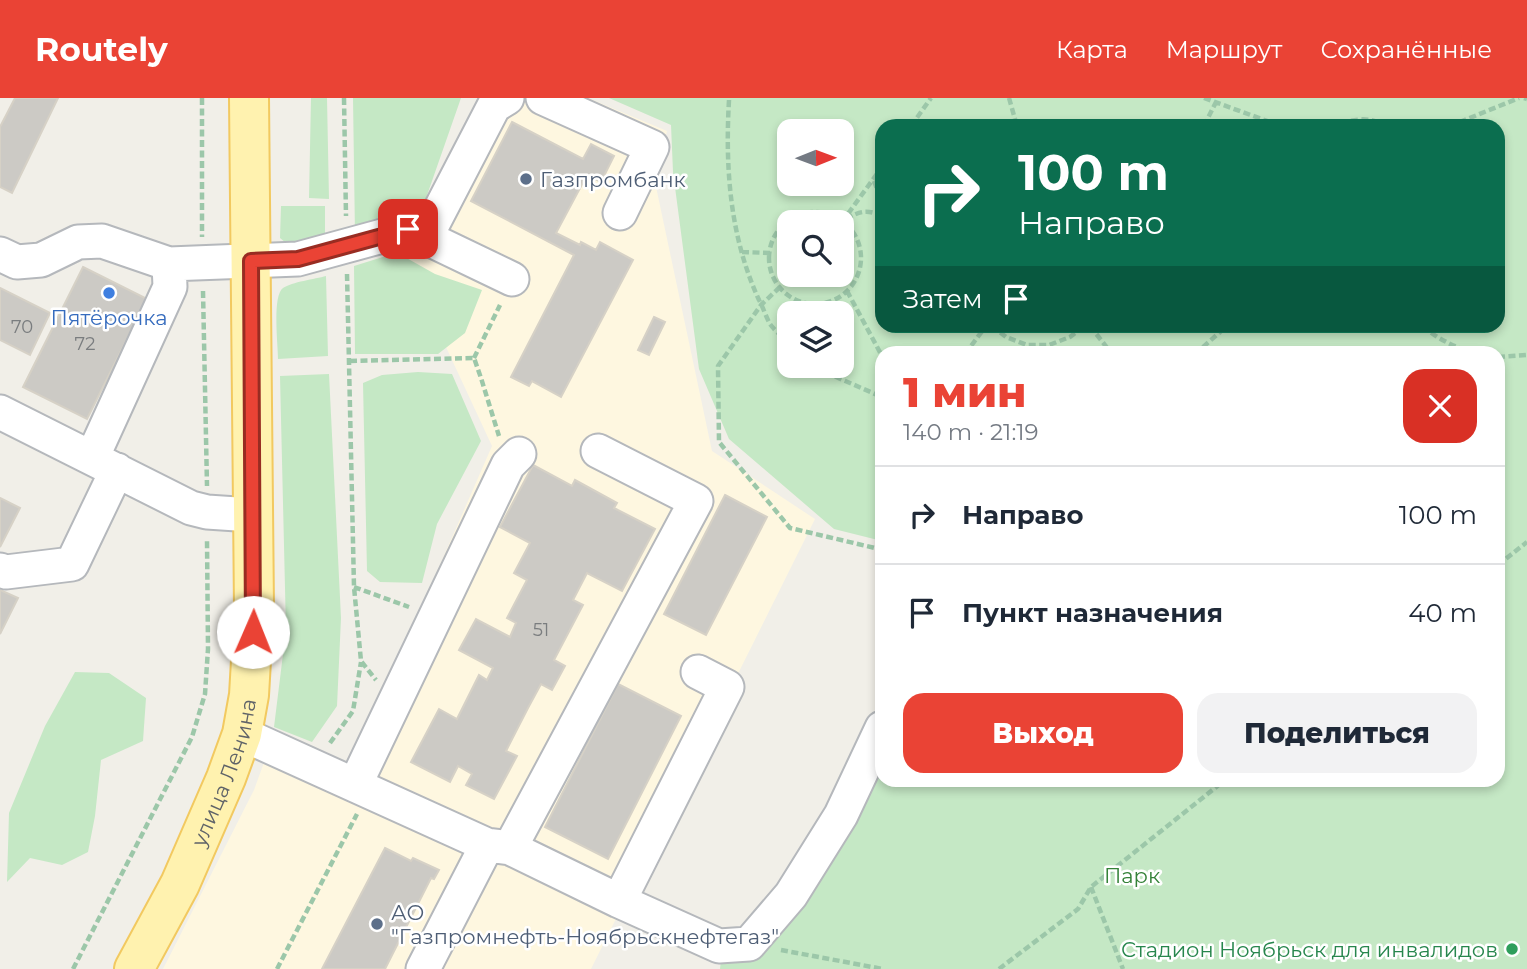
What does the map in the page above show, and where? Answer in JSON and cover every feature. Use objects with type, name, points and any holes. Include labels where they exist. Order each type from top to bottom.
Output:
[{"type":"main road","name":"улица Ленина","points":[[134,969],[180,884],[226,778],[242,734],[250,695],[253,655],[253,515],[249,98]]},
{"type":"street","points":[[426,237],[494,106],[507,98]]},
{"type":"street","points":[[544,98],[652,147],[620,213]]},
{"type":"street","points":[[0,254],[17,262],[41,260],[78,242],[102,241],[169,264],[298,259],[408,229],[513,279]]},
{"type":"street","points":[[0,570],[6,572],[72,564],[105,464],[170,287],[169,264]]},
{"type":"street","points":[[0,412],[191,508],[207,512],[253,515]]},
{"type":"street","points":[[422,969],[499,847],[696,502],[598,451]]},
{"type":"street","points":[[362,788],[394,703],[513,459]]},
{"type":"street","points":[[618,901],[727,687],[698,672]]},
{"type":"street","points":[[242,734],[719,946],[749,944],[792,895],[841,815],[875,743]]},
{"type":"path","points":[[73,969],[192,737],[205,694],[208,649],[202,98]]},
{"type":"path","points":[[313,766],[353,711],[361,661],[354,587],[344,98]]},
{"type":"path","points":[[722,98],[730,99],[728,172],[734,225],[748,276],[771,325],[777,331]]},
{"type":"path","points":[[916,119],[931,98]]},
{"type":"path","points":[[1009,98],[1015,119]]},
{"type":"path","points":[[1204,98],[1217,100],[1264,119]]},
{"type":"path","points":[[1467,119],[1519,98]]},
{"type":"path","points":[[1208,119],[1217,100]]},
{"type":"path","points":[[851,210],[875,177]]},
{"type":"path","points":[[873,180],[875,185]]},
{"type":"path","points":[[854,215],[862,211],[875,213]]},
{"type":"path","points":[[777,233],[771,244],[769,259],[777,282]]},
{"type":"path","points":[[854,234],[860,249],[860,265],[854,282]]},
{"type":"path","points":[[742,252],[770,253]]},
{"type":"path","points":[[513,279],[474,358],[513,459]]},
{"type":"path","points":[[850,287],[835,300],[820,304],[805,303],[791,297],[780,287],[761,305],[718,366],[719,442],[790,528],[875,548]]},
{"type":"path","points":[[847,291],[877,346]]},
{"type":"path","points":[[1001,333],[1027,345],[1049,345],[1075,333]]},
{"type":"path","points":[[1204,346],[1219,333]]},
{"type":"path","points":[[1432,333],[1455,346]]},
{"type":"path","points":[[1505,357],[1527,355]]},
{"type":"path","points":[[350,361],[474,358]]},
{"type":"path","points":[[838,378],[875,394]]},
{"type":"path","points":[[1505,559],[1527,542]]},
{"type":"path","points":[[354,587],[435,616]]},
{"type":"path","points":[[361,661],[394,703]]},
{"type":"path","points":[[999,969],[1078,909],[1091,887],[1216,787]]},
{"type":"path","points":[[277,969],[362,788]]},
{"type":"path","points":[[1091,887],[1123,969]]},
{"type":"path","points":[[749,944],[883,969]]},
{"type":"shaded area","points":[[483,98],[588,98],[667,131],[655,182],[712,451],[815,519],[591,969],[163,969],[254,790],[275,732],[352,766],[492,446],[406,261]]},
{"type":"green space","points":[[311,98],[327,98],[329,199],[309,198]]},
{"type":"green space","points":[[353,98],[461,98],[418,221],[355,235]]},
{"type":"green space","name":"Парк","points":[[609,98],[1527,98],[1527,969],[720,969],[721,960],[875,765],[875,787],[1505,787],[1505,346],[875,346],[875,539],[834,529],[729,439],[699,369],[673,172],[671,125]]},
{"type":"green space","points":[[281,206],[325,206],[325,237],[312,242],[286,243],[280,238]]},
{"type":"green space","points":[[386,256],[403,256],[435,274],[482,290],[465,333],[438,354],[355,354],[354,266]]},
{"type":"green space","points":[[326,276],[328,356],[278,359],[277,310],[280,293],[283,288],[292,284]]},
{"type":"green space","points":[[418,372],[452,374],[481,441],[437,524],[422,583],[380,582],[367,571],[363,383],[382,375]]},
{"type":"green space","points":[[329,374],[341,618],[337,706],[312,742],[274,727],[286,630],[280,376]]},
{"type":"green space","points":[[75,672],[109,673],[146,698],[143,741],[101,760],[88,852],[62,865],[30,858],[7,882],[9,813],[45,726]]},
{"type":"building","points":[[15,98],[58,98],[12,193],[0,187],[0,127]]},
{"type":"building","points":[[512,122],[583,159],[591,144],[614,156],[601,182],[587,175],[556,233],[596,250],[600,242],[633,260],[561,397],[532,381],[529,386],[511,377],[574,255],[471,201]]},
{"type":"building","points":[[83,267],[147,299],[87,419],[23,387]]},
{"type":"building","points":[[0,288],[50,313],[30,355],[0,340]]},
{"type":"building","points":[[654,317],[665,322],[649,355],[638,350]]},
{"type":"building","points":[[533,465],[572,486],[575,480],[617,503],[614,508],[655,529],[622,591],[587,573],[573,600],[583,605],[554,660],[565,666],[552,690],[541,684],[528,708],[506,751],[517,756],[494,799],[466,785],[472,774],[458,766],[450,782],[411,762],[439,709],[457,719],[479,675],[487,680],[493,668],[459,650],[476,619],[510,637],[516,623],[507,618],[527,580],[514,573],[530,543],[500,527]]},
{"type":"building","points":[[725,495],[767,517],[706,635],[664,614]]},
{"type":"building","points":[[0,498],[20,508],[0,547]]},
{"type":"building","points":[[0,590],[18,598],[0,634]]},
{"type":"building","points":[[618,684],[681,716],[608,859],[545,827]]},
{"type":"building","name":"АО \"Газпромнефть-Ноябрьскнефтегаз\"","points":[[385,848],[411,861],[413,858],[439,870],[434,879],[431,878],[385,969],[322,969]]},
{"type":"place","name":"Газпромбанк","points":[[526,179]]},
{"type":"place","name":"Пятёрочка","points":[[109,293]]},
{"type":"place","name":"АО \"Газпромнефть-Ноябрьскнефтегаз\"","points":[[377,924]]},
{"type":"place","name":"Стадион Ноябрьск для инвалидов","points":[[1512,949]]},
{"type":"route","points":[[253,632],[251,261],[298,259],[408,229]]}]
